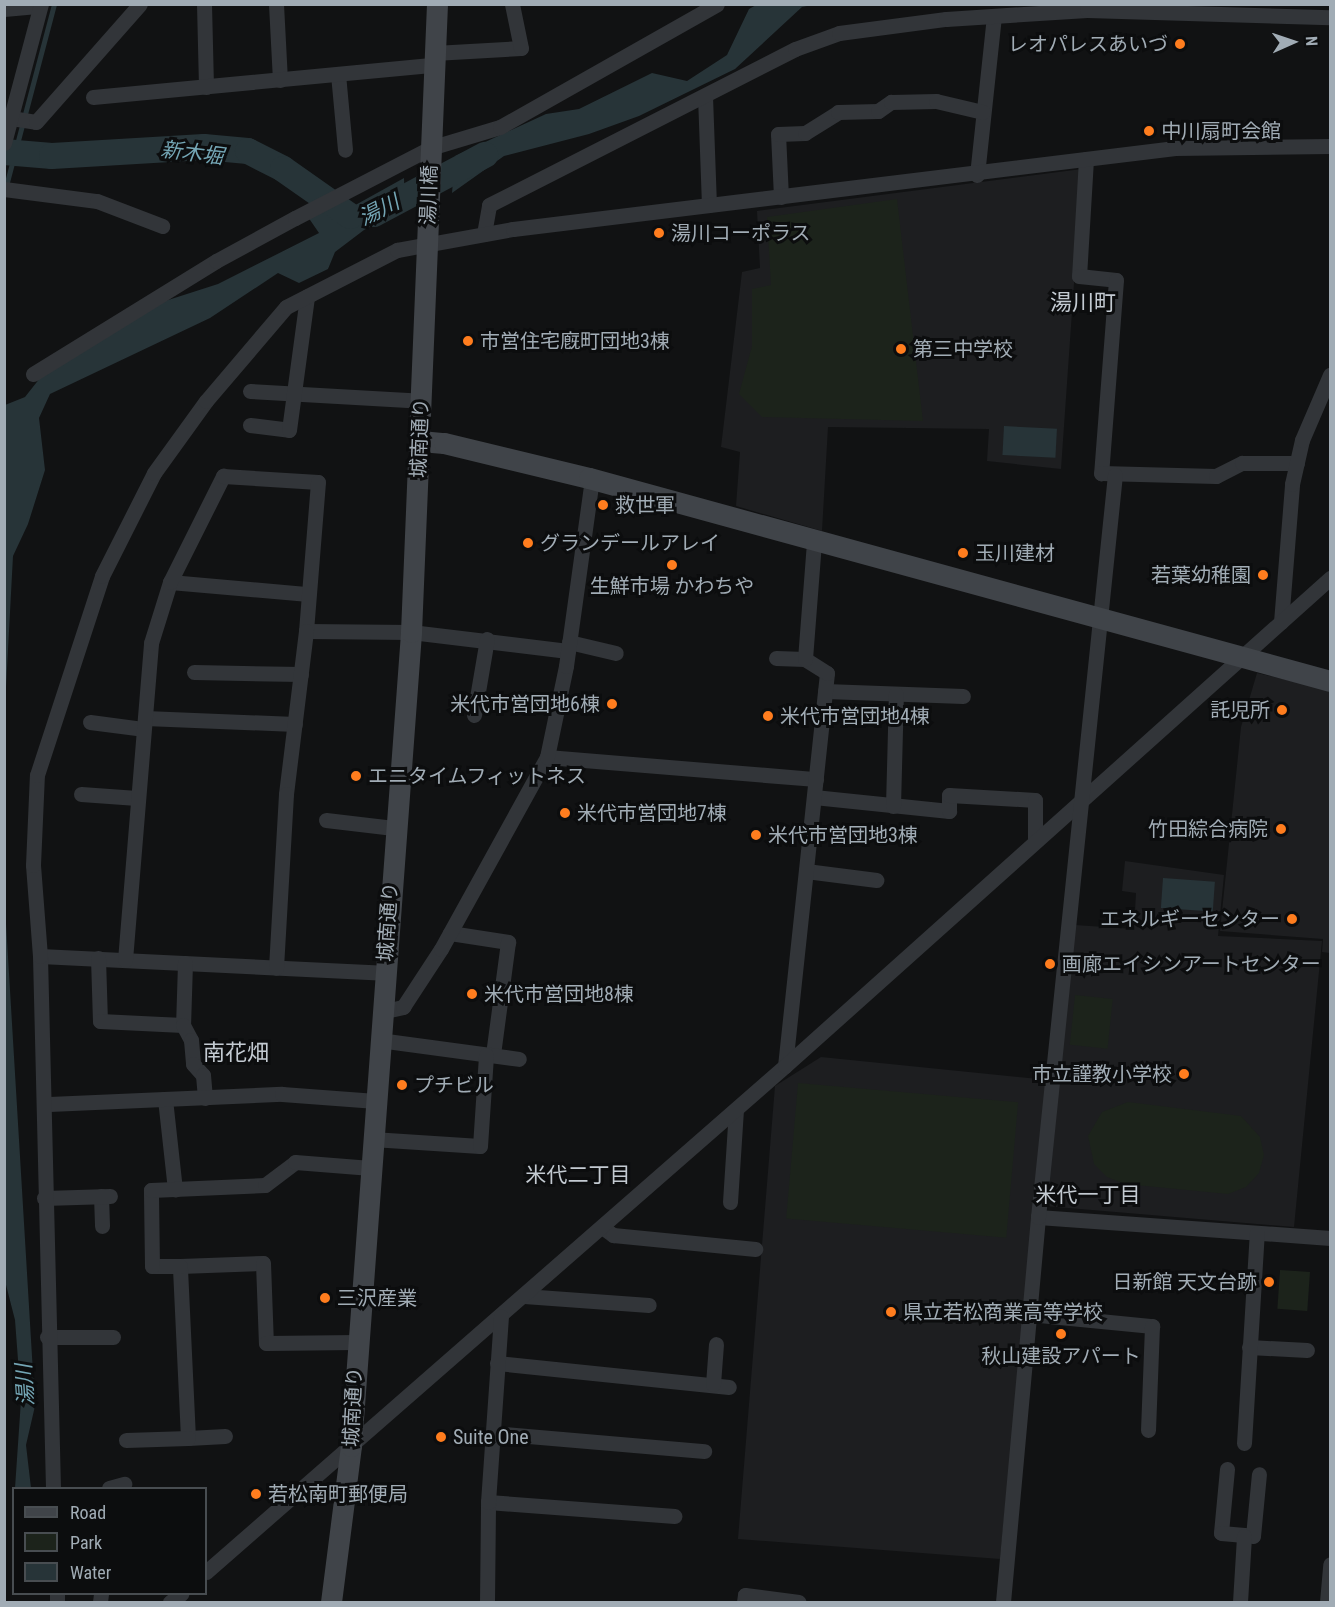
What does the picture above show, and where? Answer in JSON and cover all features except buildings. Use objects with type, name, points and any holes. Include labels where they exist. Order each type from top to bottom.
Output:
[{"type":"main road","points":[[430,148],[437,4]]},
{"type":"main road","name":"湯川橋","points":[[427,244],[430,148]]},
{"type":"main road","name":"城南通り","points":[[330,1602],[351,1446],[356,1342],[376,1101],[394,828],[411,632],[427,244]]},
{"type":"main road","points":[[420,441],[444,443],[592,479],[1330,681]]},
{"type":"street","points":[[16,114],[36,122],[51,108],[85,63],[140,4]]},
{"type":"street","points":[[204,4],[206,87]]},
{"type":"street","points":[[276,4],[280,80]]},
{"type":"street","points":[[93,97],[338,74],[522,48],[512,4]]},
{"type":"street","points":[[33,374],[216,261],[310,210],[430,148],[500,127],[717,4]]},
{"type":"street","points":[[4,9],[40,5],[16,114],[4,143]]},
{"type":"street","points":[[484,234],[489,205],[811,41],[839,33],[994,17],[1127,9],[1330,17]]},
{"type":"street","points":[[977,175],[994,17]]},
{"type":"street","points":[[338,74],[345,150]]},
{"type":"street","points":[[705,96],[709,206]]},
{"type":"street","points":[[781,197],[778,134],[805,133],[838,112],[878,111],[891,102],[946,103],[983,112]]},
{"type":"street","points":[[53,1487],[47,1337],[40,956],[33,865],[37,775],[102,576],[154,473],[206,401],[286,307],[397,250],[484,234],[1192,147],[1330,146]]},
{"type":"street","points":[[1086,159],[1079,276],[1116,280],[1101,473],[1115,476],[1216,476],[1242,463],[1297,463]]},
{"type":"street","points":[[4,189],[97,201],[162,226]]},
{"type":"street","points":[[250,425],[289,430],[308,296]]},
{"type":"street","points":[[1281,622],[1288,510],[1297,463],[1302,440],[1330,375]]},
{"type":"street","points":[[250,391],[421,400]]},
{"type":"street","points":[[125,960],[151,643],[170,582],[223,476],[318,482],[306,631],[283,824],[276,968]]},
{"type":"street","points":[[1003,1602],[1038,1217],[1084,798],[1115,476]]},
{"type":"street","points":[[381,1012],[404,1006],[450,933],[548,757],[569,646],[592,479]]},
{"type":"street","points":[[805,659],[814,541]]},
{"type":"street","points":[[207,1571],[785,1066],[1330,578]]},
{"type":"street","points":[[170,582],[308,594]]},
{"type":"street","points":[[306,631],[411,632],[569,646],[616,653]]},
{"type":"street","points":[[474,716],[486,639]]},
{"type":"street","points":[[776,658],[805,659],[827,673],[785,1066]]},
{"type":"street","points":[[194,672],[301,674]]},
{"type":"street","points":[[825,691],[963,696]]},
{"type":"street","points":[[893,806],[896,694]]},
{"type":"street","points":[[90,722],[295,724]]},
{"type":"street","points":[[548,757],[816,779]]},
{"type":"street","points":[[81,794],[137,798]]},
{"type":"street","points":[[814,797],[949,811],[949,795],[1035,800],[1035,841]]},
{"type":"street","points":[[326,820],[394,828]]},
{"type":"street","points":[[806,871],[876,880]]},
{"type":"street","points":[[372,1139],[480,1146],[489,1055],[508,942],[450,933]]},
{"type":"street","points":[[40,956],[384,973]]},
{"type":"street","points":[[98,958],[100,1021],[183,1025]]},
{"type":"street","points":[[185,963],[183,1025],[190,1040],[193,1064],[204,1074],[205,1098]]},
{"type":"street","points":[[380,1040],[519,1059]]},
{"type":"street","points":[[49,1104],[282,1094],[376,1101]]},
{"type":"street","points":[[165,1099],[175,1189]]},
{"type":"street","points":[[729,1202],[736,1109]]},
{"type":"street","points":[[356,1342],[266,1343],[263,1263],[152,1266],[151,1190],[265,1185],[295,1162],[371,1168]]},
{"type":"street","points":[[44,1198],[105,1196],[102,1226]]},
{"type":"street","points":[[1038,1217],[1330,1238]]},
{"type":"street","points":[[602,1227],[613,1235],[755,1249]]},
{"type":"street","points":[[1244,1443],[1257,1233]]},
{"type":"street","points":[[180,1266],[188,1438]]},
{"type":"street","points":[[524,1296],[649,1305]]},
{"type":"street","points":[[1029,1314],[1152,1326],[1148,1430]]},
{"type":"street","points":[[487,1602],[488,1502],[501,1316]]},
{"type":"street","points":[[47,1337],[112,1337]]},
{"type":"street","points":[[497,1363],[721,1386],[716,1344]]},
{"type":"street","points":[[1249,1347],[1307,1350]]},
{"type":"street","points":[[493,1433],[704,1451]]},
{"type":"street","points":[[126,1440],[225,1436]]},
{"type":"street","points":[[1227,1469],[1221,1533],[1253,1536],[1258,1474]]},
{"type":"street","points":[[113,1487],[124,1484]]},
{"type":"street","points":[[488,1502],[674,1516]]},
{"type":"street","points":[[1240,1602],[1244,1536]]},
{"type":"street","points":[[1327,1602],[1330,1564]]},
{"type":"street","points":[[744,1602],[745,1595],[799,1602]]},
{"type":"shaded area","name":"第三中学校","points":[[1082,169],[1061,469],[987,461],[989,429],[828,427],[822,531],[736,506],[740,452],[721,447],[742,272],[760,268],[757,211]]},
{"type":"shaded area","name":"竹田綜合病院","points":[[1257,673],[1330,690],[1330,953],[1322,952],[1323,939],[1220,931],[1241,727]]},
{"type":"shaded area","name":"市立謹教小学校","points":[[1125,861],[1224,875],[1218,936],[1322,941],[1294,1227],[1045,1206],[1075,925],[1134,929],[1136,893],[1122,891]]},
{"type":"shaded area","name":"県立若松商業高等学校","points":[[821,1057],[1048,1080],[1000,1559],[738,1539],[775,1086]]},
{"type":"green space","points":[[897,199],[923,421],[762,417],[739,394],[752,346],[752,289],[771,285],[767,217]]},
{"type":"green space","points":[[1075,995],[1113,999],[1108,1049],[1070,1045]]},
{"type":"green space","points":[[798,1083],[1018,1102],[1006,1238],[786,1218]]},
{"type":"green space","points":[[1128,1102],[1241,1116],[1260,1137],[1264,1155],[1259,1173],[1246,1187],[1228,1194],[1125,1184],[1107,1177],[1094,1164],[1088,1136],[1102,1112]]},
{"type":"green space","points":[[1280,1270],[1310,1272],[1307,1311],[1277,1309]]},
{"type":"water","points":[[758,4],[812,5],[802,7],[735,69],[639,116],[589,134],[504,156],[452,193],[455,156],[546,114],[579,109],[652,73],[687,81],[727,55],[749,9]]},
{"type":"water","points":[[404,178],[405,208],[364,230],[335,252],[328,269],[299,283],[278,273],[210,318],[50,394],[39,418],[45,470],[28,524],[13,556],[5,706],[5,405],[25,397],[40,378],[162,302],[218,284],[319,233],[308,217],[337,199],[350,208]]},
{"type":"water","points":[[1004,426],[1057,429],[1055,458],[1002,455]]},
{"type":"water","points":[[1163,878],[1215,882],[1213,912],[1161,908]]},
{"type":"water","points":[[5,907],[35,1406],[26,1445],[31,1487],[15,1487],[21,1400],[15,1320],[5,1281]]},
{"type":"waterway","points":[[6,186],[54,4]]},
{"type":"waterway","name":"新木堀","points":[[4,152],[52,156],[204,147],[248,151],[283,169],[350,216]]},
{"type":"waterway","name":"湯川","points":[[374,214],[485,155]]},
{"type":"place","name":"レオパレスあいづ","points":[[1180,44]]},
{"type":"place","name":"中川扇町会館","points":[[1149,131]]},
{"type":"place","name":"湯川コーポラス","points":[[659,233]]},
{"type":"place","name":"市営住宅廐町団地3棟","points":[[468,341]]},
{"type":"place","name":"第三中学校","points":[[901,349]]},
{"type":"place","name":"救世軍","points":[[603,505]]},
{"type":"place","name":"グランデールアレイ","points":[[528,543]]},
{"type":"place","name":"玉川建材","points":[[963,553]]},
{"type":"place","name":"生鮮市場 かわちや","points":[[672,565]]},
{"type":"place","name":"若葉幼稚園","points":[[1263,575]]},
{"type":"place","name":"米代市営団地6棟","points":[[612,704]]},
{"type":"place","name":"託児所","points":[[1282,710]]},
{"type":"place","name":"米代市営団地4棟","points":[[768,716]]},
{"type":"place","name":"エニタイムフィットネス","points":[[356,776]]},
{"type":"place","name":"米代市営団地7棟","points":[[565,813]]},
{"type":"place","name":"竹田綜合病院","points":[[1281,829]]},
{"type":"place","name":"米代市営団地3棟","points":[[756,835]]},
{"type":"place","name":"エネルギーセンター","points":[[1292,919]]},
{"type":"place","name":"画廊エイシンアートセンター","points":[[1050,964]]},
{"type":"place","name":"米代市営団地8棟","points":[[472,994]]},
{"type":"place","name":"市立謹教小学校","points":[[1184,1074]]},
{"type":"place","name":"プチビル","points":[[402,1085]]},
{"type":"place","name":"日新館 天文台跡","points":[[1269,1282]]},
{"type":"place","name":"三沢産業","points":[[325,1298]]},
{"type":"place","name":"県立若松商業高等学校","points":[[891,1312]]},
{"type":"place","name":"秋山建設アパート","points":[[1061,1334]]},
{"type":"place","name":"Suite One","points":[[441,1437]]},
{"type":"place","name":"若松南町郵便局","points":[[256,1494]]},
{"type":"district","name":"湯川町","points":[[1083,303]]},
{"type":"district","name":"南花畑","points":[[236,1053]]},
{"type":"district","name":"米代二丁目","points":[[578,1175]]},
{"type":"district","name":"米代一丁目","points":[[1088,1195]]}]
